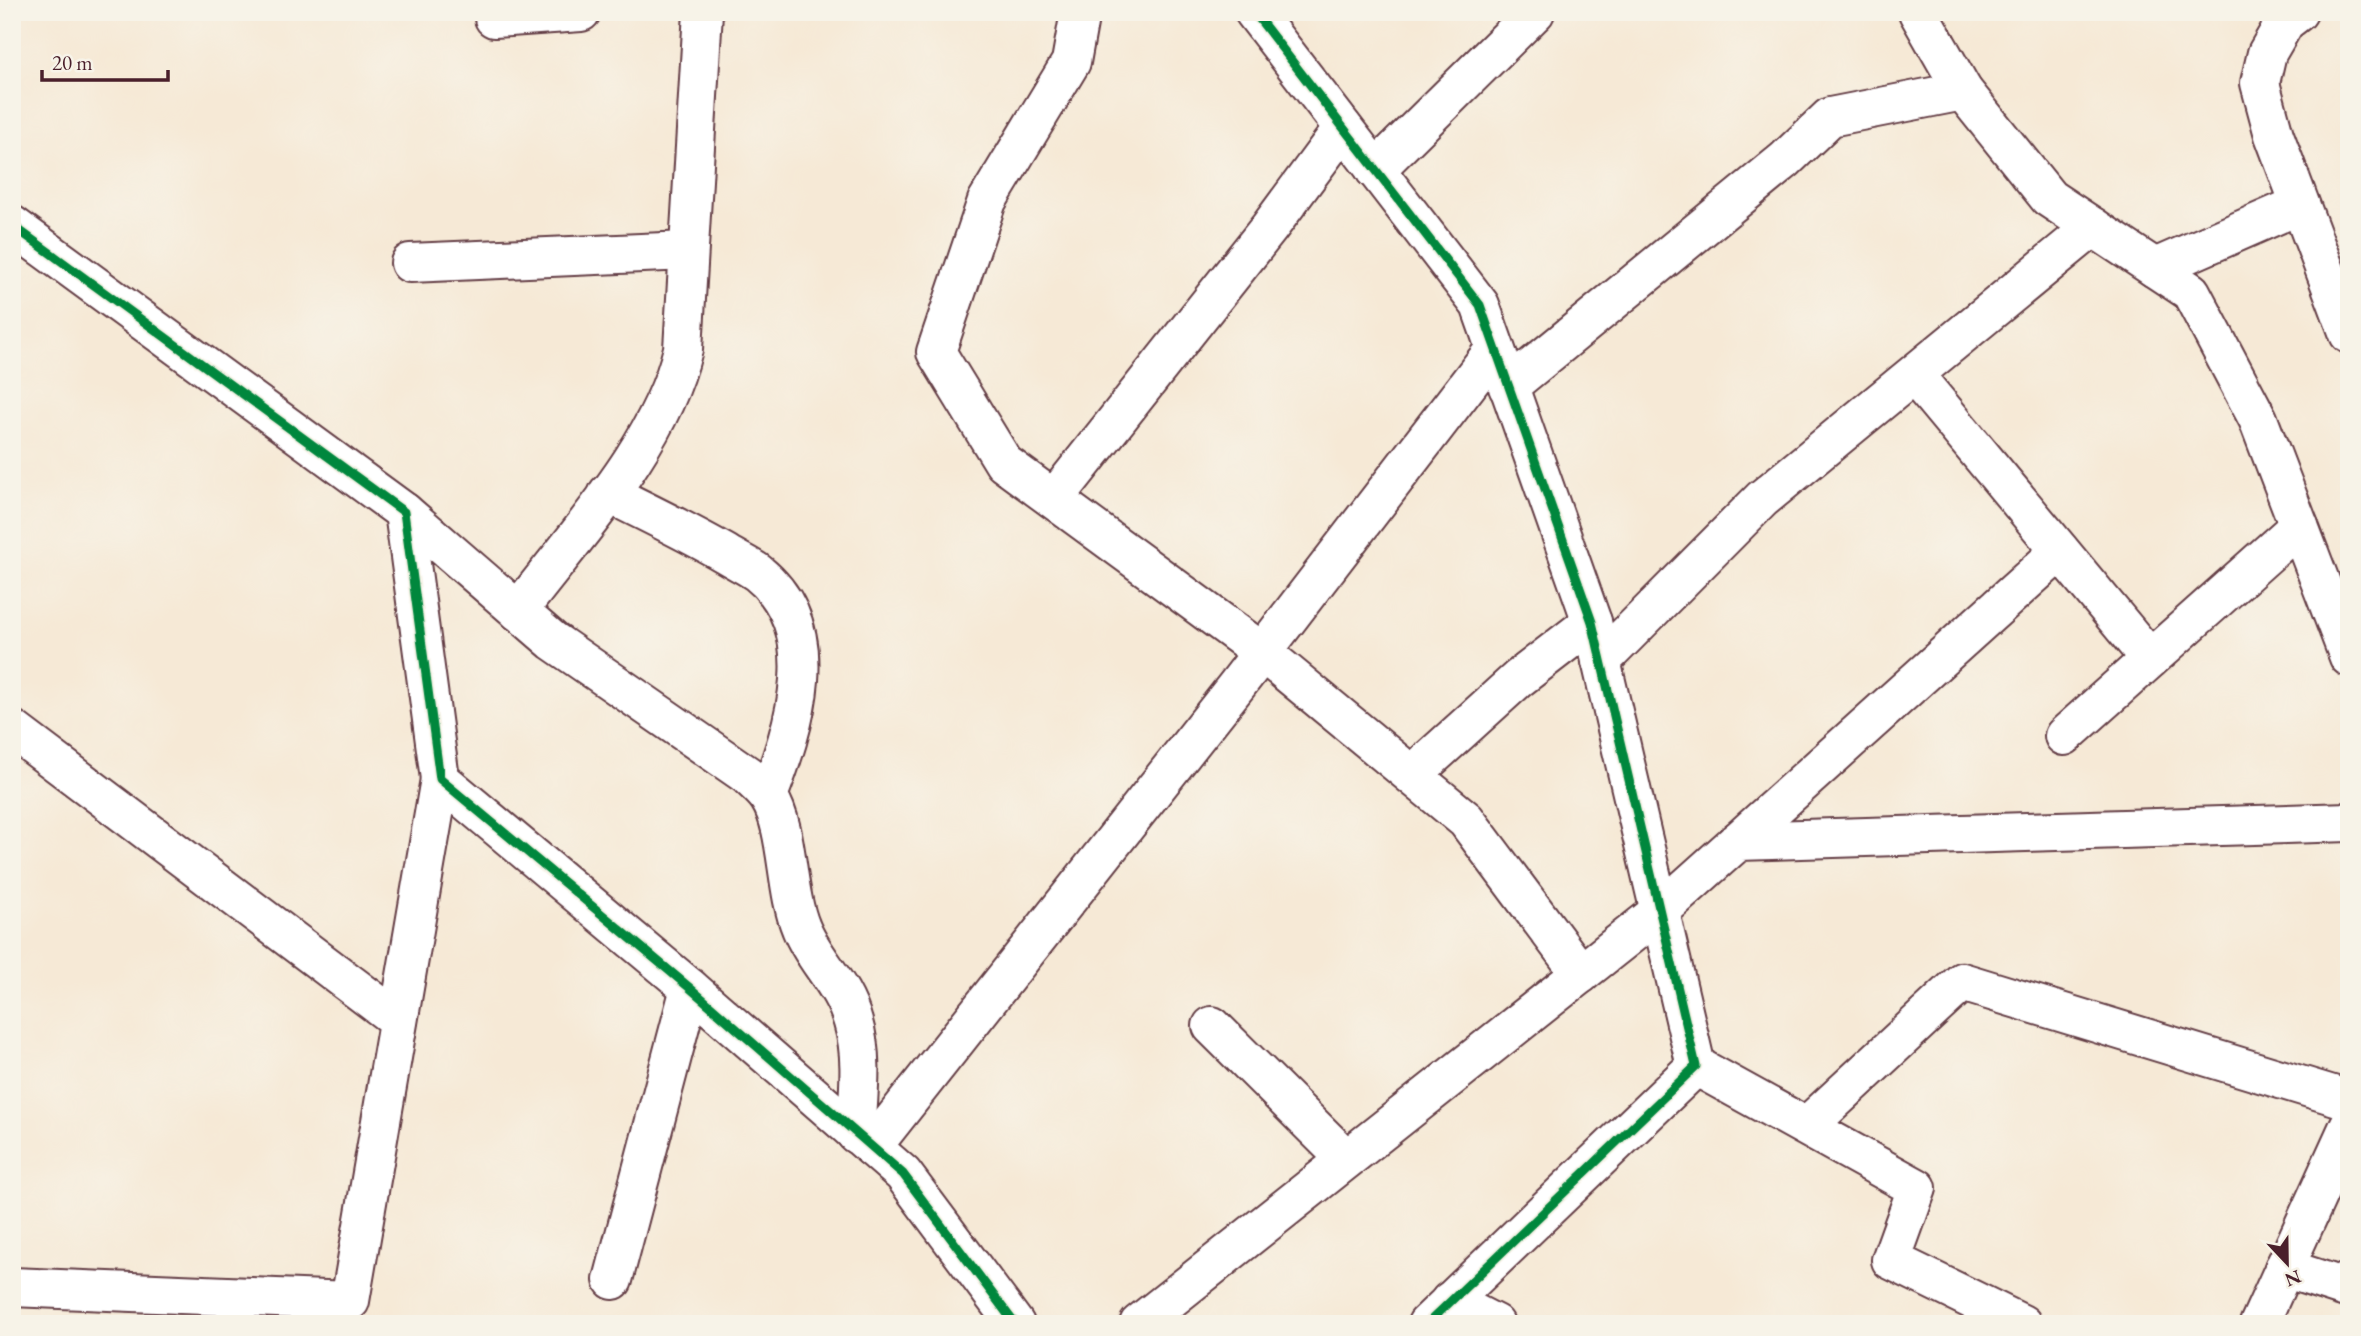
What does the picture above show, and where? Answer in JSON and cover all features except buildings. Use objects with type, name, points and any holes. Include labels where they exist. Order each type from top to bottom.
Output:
[{"type":"street","points":[[491,14],[581,12]]},
{"type":"street","points":[[518,611],[608,493],[650,431],[676,378],[683,349],[703,12]]},
{"type":"street","points":[[1080,12],[1071,62],[987,201],[936,352],[1004,463],[1262,652],[1466,820],[1581,974]]},
{"type":"street","points":[[1254,12],[1480,305],[1592,622],[1696,1066],[1917,1188],[1891,1261],[2022,1324]]},
{"type":"street","points":[[1375,170],[1535,12]]},
{"type":"street","points":[[1918,12],[1963,91],[2049,198],[2191,292],[2258,419],[2299,526],[2336,584],[2349,657]]},
{"type":"street","points":[[2298,12],[2286,22],[2267,53],[2260,83],[2274,135],[2349,334]]},
{"type":"street","points":[[1508,387],[1784,160],[1830,117],[1963,91]]},
{"type":"street","points":[[1054,499],[1269,228],[1343,128]]},
{"type":"street","points":[[2155,268],[2299,205]]},
{"type":"street","points":[[12,225],[404,512],[553,641],[747,775],[768,796],[777,815],[789,891],[802,931],[836,981],[853,1021],[860,1067],[864,1141]]},
{"type":"street","points":[[1601,661],[1762,499],[1915,376],[2093,227]]},
{"type":"street","points":[[410,263],[688,251]]},
{"type":"street","points":[[864,1141],[1262,652],[1495,349]]},
{"type":"street","points":[[1915,376],[2150,659]]},
{"type":"street","points":[[608,493],[692,535],[759,574],[788,609],[798,636],[800,668],[791,735],[768,796]]},
{"type":"street","points":[[12,1287],[348,1312],[440,779],[404,512]]},
{"type":"street","points":[[2064,736],[2299,526]]},
{"type":"street","points":[[1139,1324],[1660,911],[2060,551]]},
{"type":"street","points":[[1412,775],[1518,679],[1592,622]]},
{"type":"street","points":[[12,729],[398,1020]]},
{"type":"street","points":[[440,779],[690,988],[903,1174],[1015,1324]]},
{"type":"street","points":[[1738,841],[2349,822]]},
{"type":"street","points":[[1807,1126],[1962,982],[2349,1100]]},
{"type":"street","points":[[613,1280],[690,988]]},
{"type":"street","points":[[1212,1026],[1346,1159]]},
{"type":"street","points":[[1438,1313],[1696,1066]]},
{"type":"street","points":[[2259,1324],[2349,1126]]},
{"type":"street","points":[[2284,1268],[2349,1289]]},
{"type":"street","points":[[1438,1313],[1495,1324]]},
{"type":"cycle path","points":[[1254,12],[1480,305],[1592,622],[1696,1066],[1427,1324]]},
{"type":"cycle path","points":[[12,225],[404,512],[440,779],[690,988],[903,1174],[1015,1324]]}]
